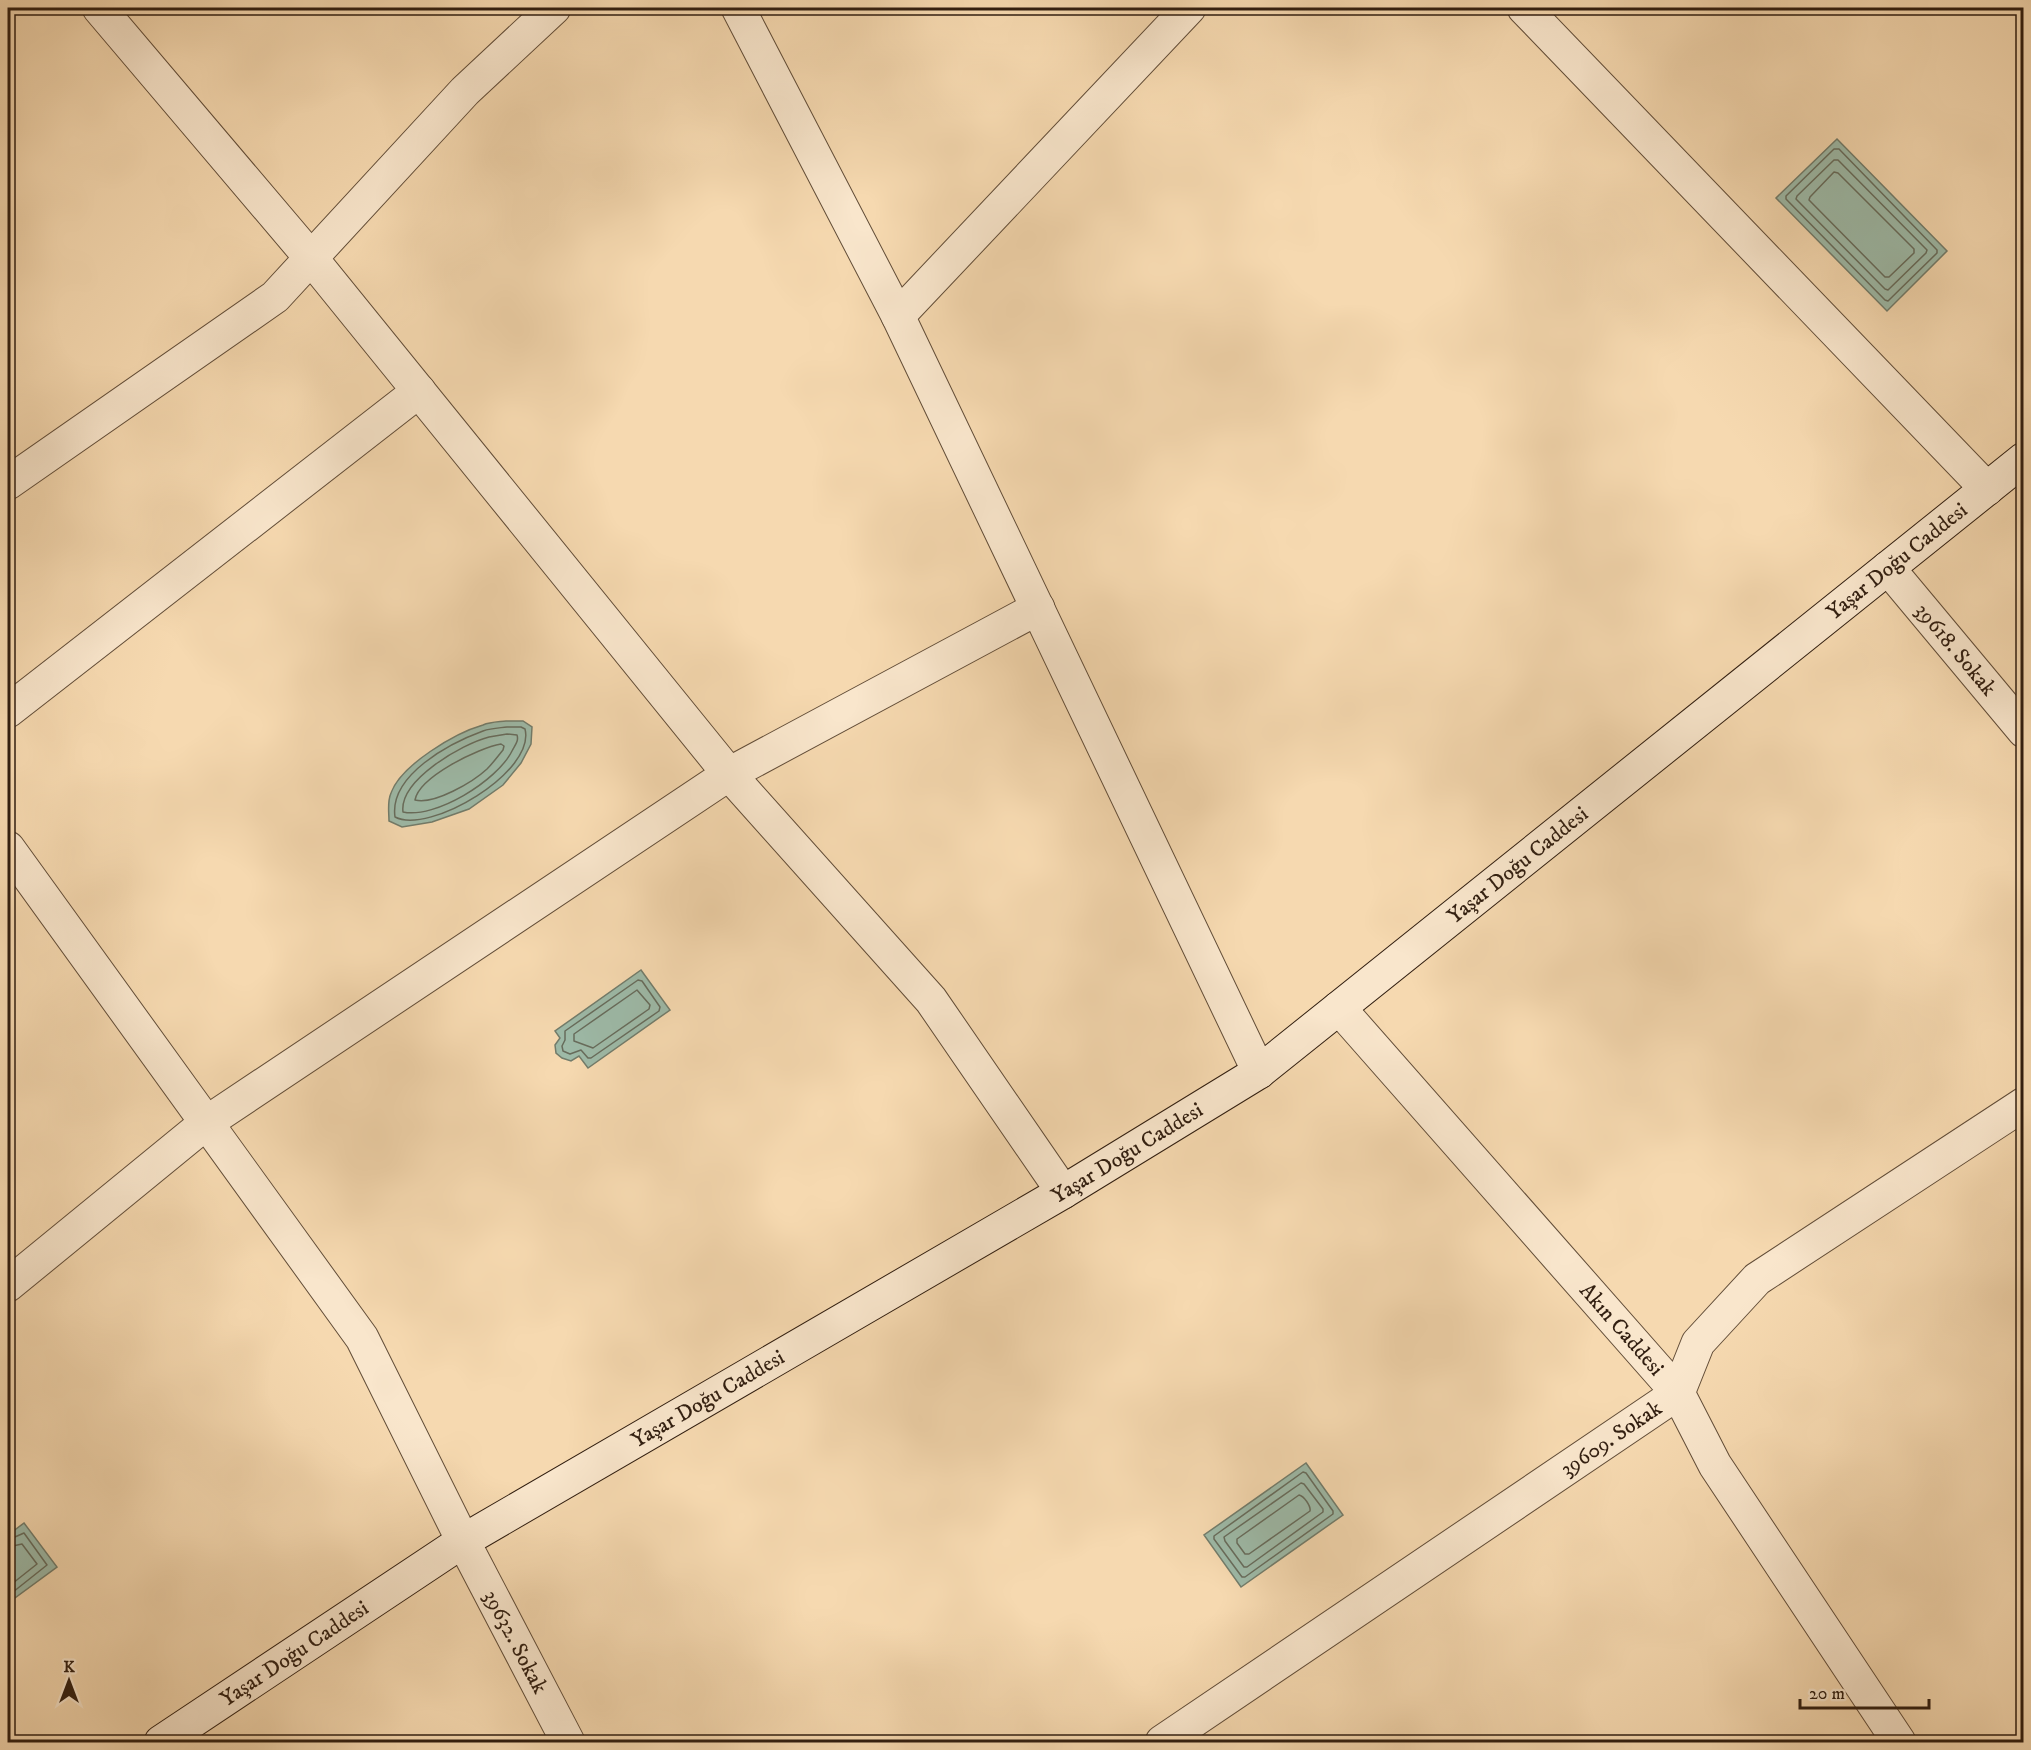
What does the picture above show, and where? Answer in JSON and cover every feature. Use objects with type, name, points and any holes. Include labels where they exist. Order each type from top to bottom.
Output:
[{"type":"street","points":[[99,8],[311,258],[729,774],[931,1000],[1063,1192]]},
{"type":"street","points":[[8,483],[275,297],[465,91],[554,8]]},
{"type":"street","points":[[738,8],[898,316],[1259,1072]]},
{"type":"street","points":[[898,316],[1189,8]]},
{"type":"street","points":[[1524,8],[1987,489]]},
{"type":"street","points":[[8,711],[419,391]]},
{"type":"street","name":"Yaşar Doğu Caddesi","points":[[161,1743],[464,1541],[1063,1192],[1259,1072],[2024,459]]},
{"type":"street","name":"39618. Sokak","points":[[1888,568],[2024,731]]},
{"type":"street","points":[[8,1285],[206,1123],[729,774],[1038,608]]},
{"type":"street","name":"39632. Sokak","points":[[8,848],[362,1338],[568,1743]]},
{"type":"street","name":"Akın Caddesi","points":[[1340,1008],[1678,1393],[1715,1465],[1899,1743]]},
{"type":"street","name":"39609. Sokak","points":[[1162,1743],[1678,1393],[1698,1343],[1757,1279],[2024,1104]]},
{"type":"water","points":[[1837,139],[1947,251],[1887,311],[1776,198]]},
{"type":"water","points":[[523,721],[532,727],[531,744],[521,763],[503,785],[469,809],[432,822],[402,827],[389,821],[391,793],[397,782],[417,761],[471,729],[488,723]]},
{"type":"water","points":[[641,970],[670,1010],[588,1068],[579,1056],[571,1061],[556,1053],[555,1045],[560,1038],[555,1031]]},
{"type":"water","points":[[1306,1463],[1343,1515],[1241,1587],[1204,1535]]},
{"type":"water","points":[[24,1523],[57,1567],[8,1603],[8,1535]]}]
